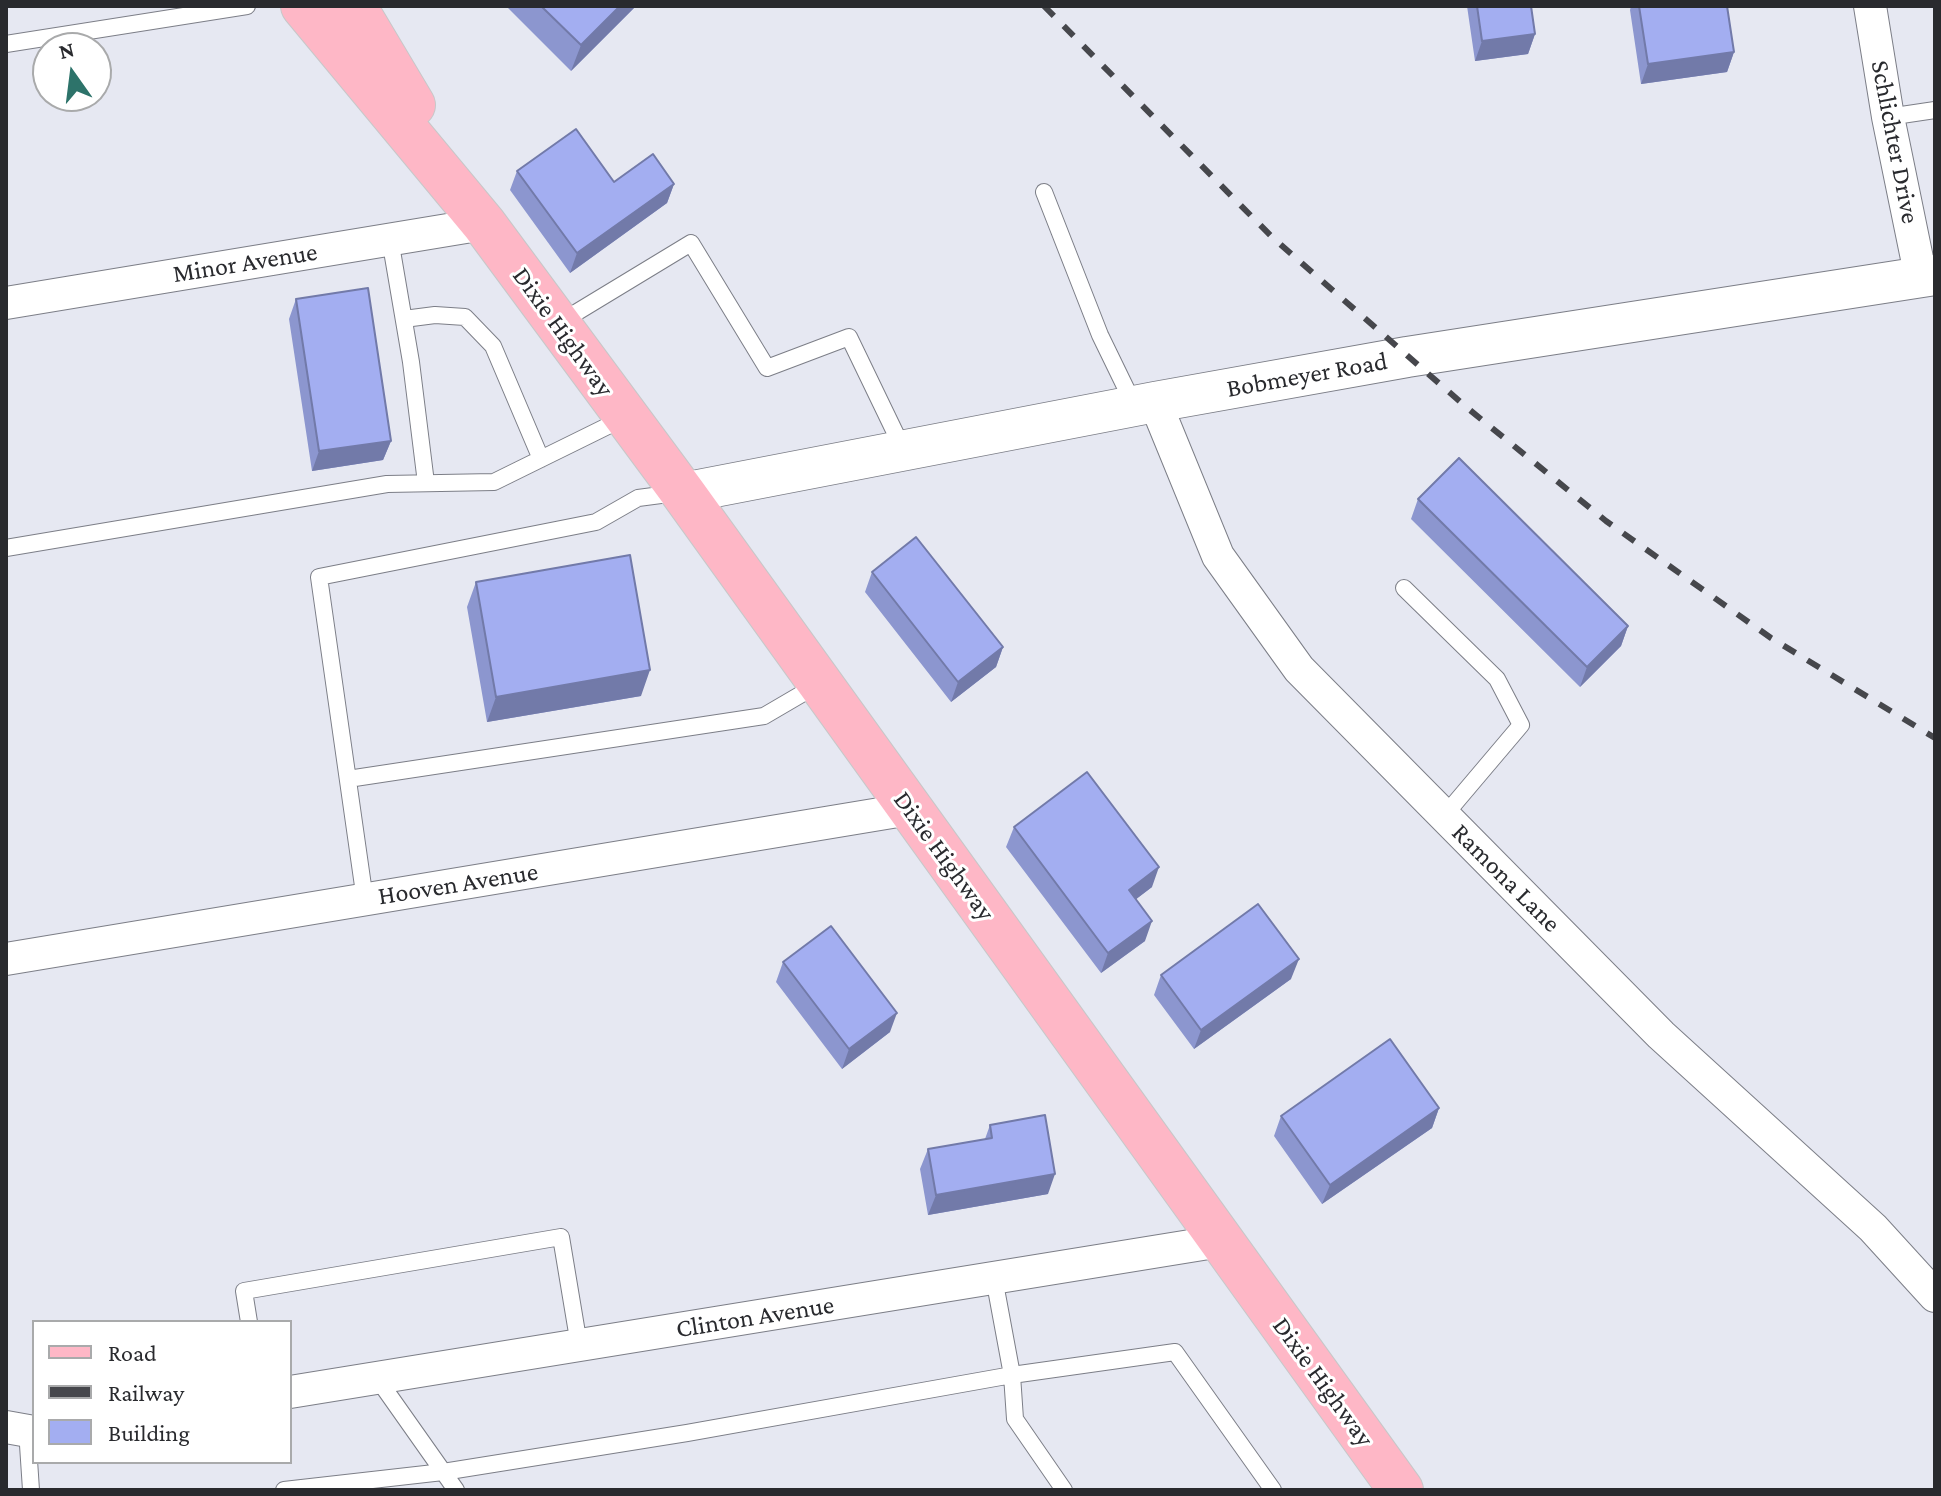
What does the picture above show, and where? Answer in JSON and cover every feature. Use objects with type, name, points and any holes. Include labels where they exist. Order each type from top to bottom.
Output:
[{"type":"main road","name":"Dixie Highway","points":[[303,6],[484,224],[558,324],[1401,1490]]},
{"type":"main road","name":"Dixie Highway","points":[[354,6],[484,224]]},
{"type":"street","name":"Schlichter Drive","points":[[1870,6],[1888,117],[1928,277]]},
{"type":"street","name":"Minor Avenue","points":[[6,303],[484,224]]},
{"type":"street","name":"Bobmeyer Road","points":[[683,493],[1407,357],[1928,277]]},
{"type":"street","name":"Ramona Lane","points":[[1145,404],[1218,556],[1299,669],[1661,1035],[1873,1228],[1935,1296]]},
{"type":"street","name":"Hooven Avenue","points":[[6,959],[910,809]]},
{"type":"street","name":"Clinton Avenue","points":[[292,1392],[1221,1241]]},
{"type":"lane","points":[[6,44],[247,6]]},
{"type":"lane","points":[[1888,117],[1935,110]]},
{"type":"lane","points":[[1044,192],[1100,335],[1145,404]]},
{"type":"lane","points":[[390,239],[426,483]]},
{"type":"lane","points":[[558,324],[691,243],[767,368],[849,337],[904,451]]},
{"type":"lane","points":[[404,319],[435,315],[465,317],[493,346],[541,459]]},
{"type":"lane","points":[[6,548],[387,484],[494,482],[626,417]]},
{"type":"lane","points":[[365,900],[319,577],[596,522],[638,498],[683,493]]},
{"type":"lane","points":[[1404,588],[1497,679],[1521,725],[1444,816]]},
{"type":"lane","points":[[348,779],[764,716],[820,684]]},
{"type":"lane","points":[[249,1320],[244,1291],[561,1237],[579,1345]]},
{"type":"lane","points":[[994,1278],[1012,1375],[1015,1419],[1064,1490]]},
{"type":"lane","points":[[284,1490],[443,1472],[687,1433],[1012,1375],[1175,1352],[1273,1490]]},
{"type":"lane","points":[[377,1378],[456,1490]]},
{"type":"lane","points":[[22,1430],[31,1490]]},
{"type":"building","points":[[541,6],[620,6],[581,45]]},
{"type":"building","points":[[1477,6],[1531,6],[1535,34],[1482,41]]},
{"type":"building","points":[[1639,6],[1727,6],[1734,52],[1648,64]]},
{"type":"building","points":[[576,129],[614,182],[653,154],[674,184],[577,253],[517,171]]},
{"type":"building","points":[[368,288],[391,441],[319,451],[296,299]]},
{"type":"building","points":[[1459,458],[1628,626],[1587,667],[1418,499]]},
{"type":"building","points":[[916,537],[1003,647],[958,682],[872,572]]},
{"type":"building","points":[[630,555],[650,670],[496,697],[476,582]]},
{"type":"building","points":[[1087,772],[1159,867],[1129,890],[1152,921],[1108,953],[1014,827]]},
{"type":"building","points":[[1258,904],[1299,959],[1201,1030],[1161,975]]},
{"type":"building","points":[[831,926],[897,1013],[849,1049],[783,962]]},
{"type":"building","points":[[1390,1039],[1439,1108],[1330,1185],[1281,1116]]},
{"type":"building","points":[[1045,1115],[1055,1174],[936,1195],[928,1149],[992,1138],[990,1125]]},
{"type":"railway","points":[[1044,6],[1273,238],[1465,406],[1606,521],[1771,638],[1935,738]]}]
